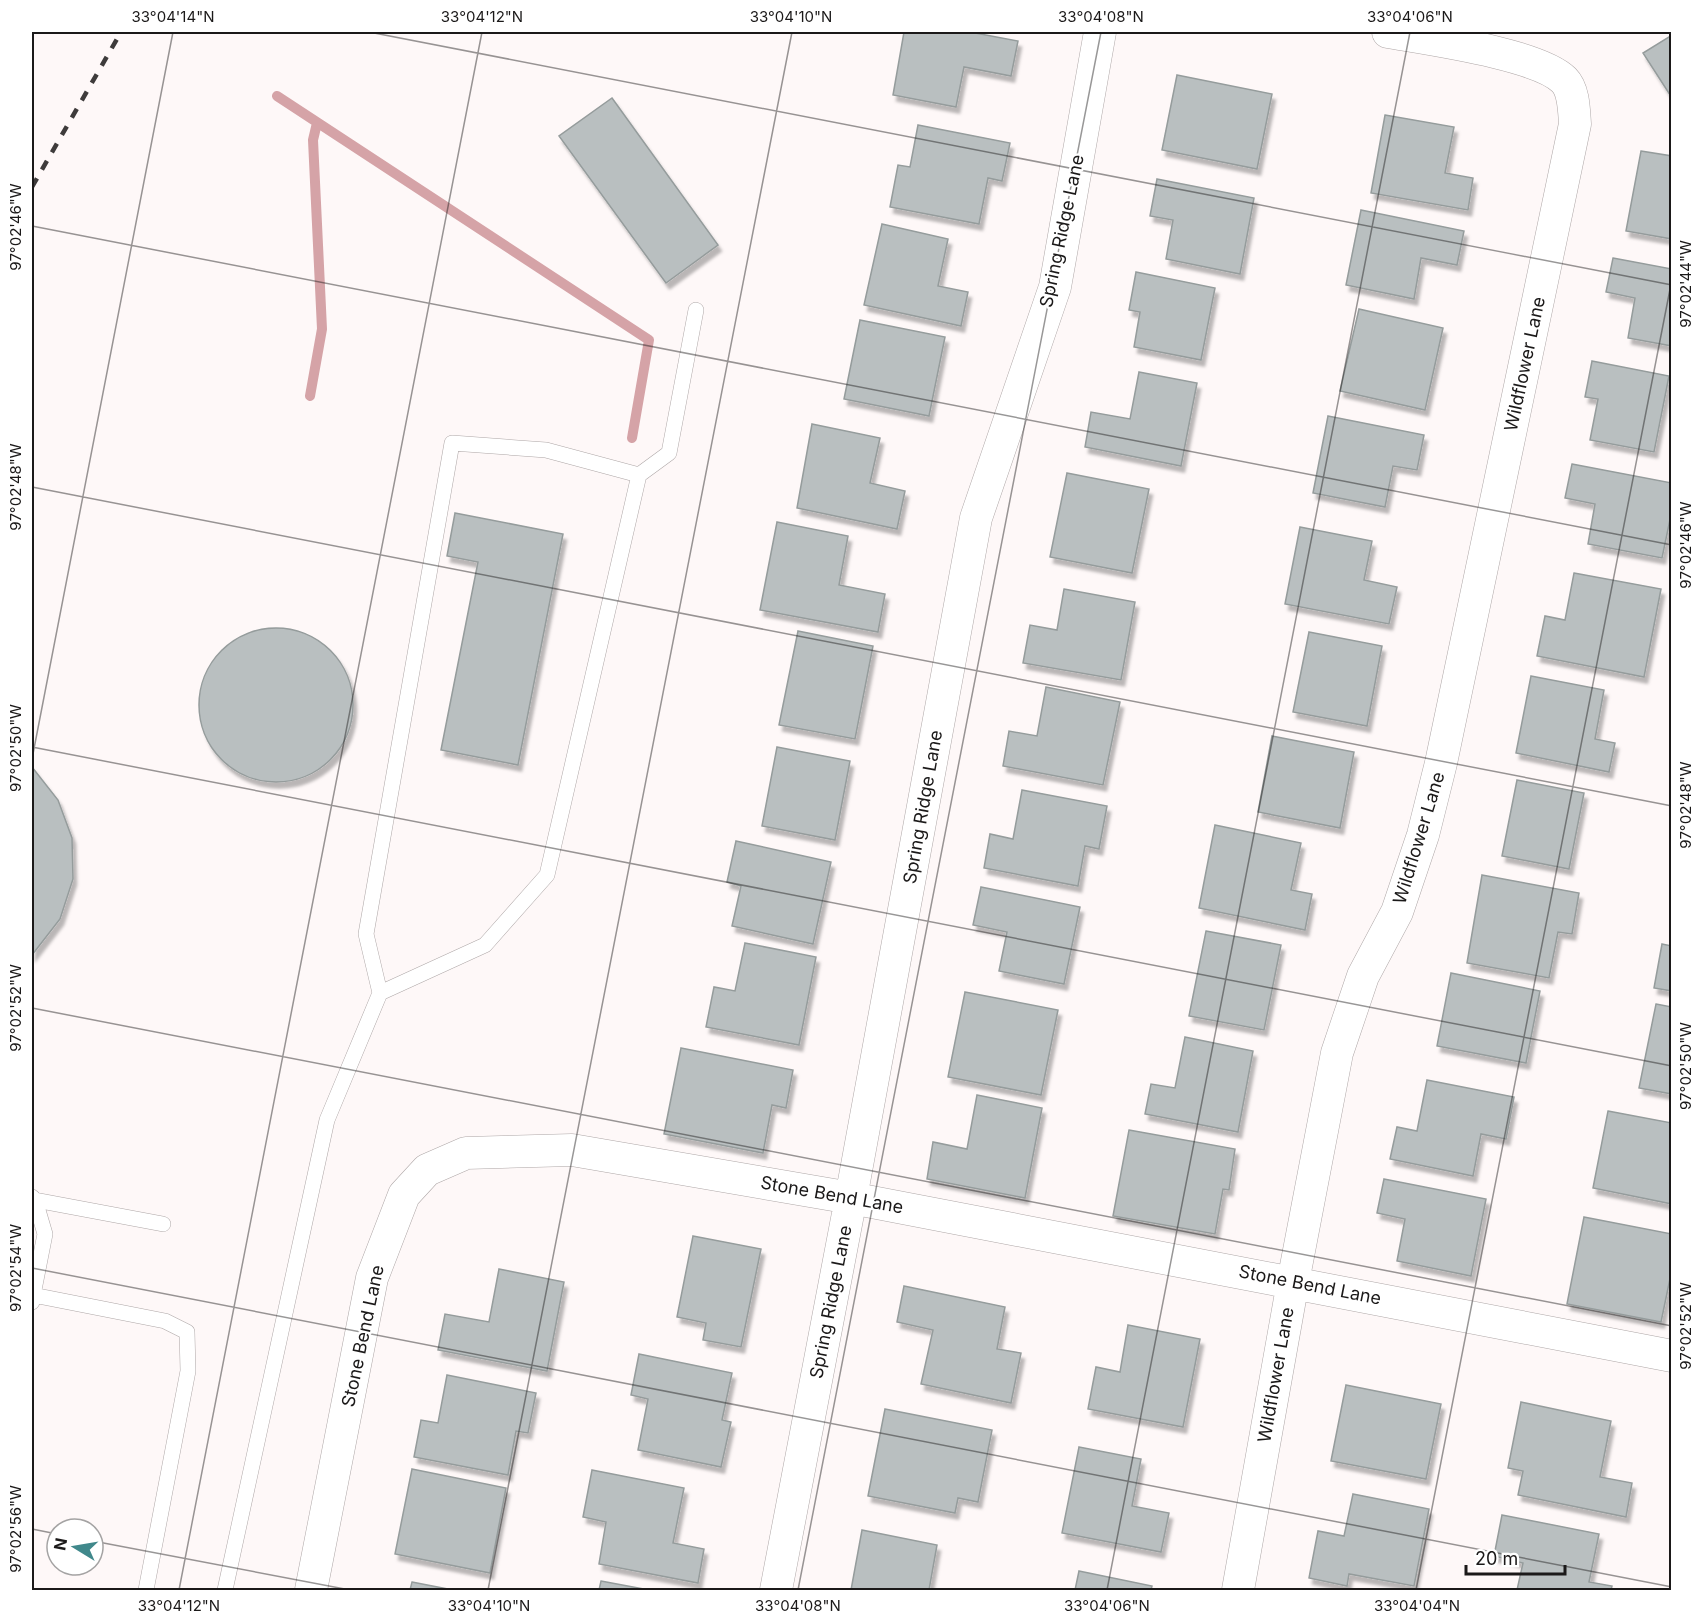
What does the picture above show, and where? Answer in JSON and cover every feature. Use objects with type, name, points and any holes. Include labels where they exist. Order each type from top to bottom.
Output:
[{"type":"street","name":"Spring Ridge Lane","points":[[776,1590],[851,1198],[976,518],[1054,287],[1100,32]]},
{"type":"street","name":"Wildflower Lane","points":[[1238,1590],[1337,1053],[1363,976],[1397,912],[1423,835],[1441,763],[1575,124],[1572,98],[1565,80],[1542,67],[1519,58],[1388,32]]},
{"type":"street","name":"Stone Bend Lane","points":[[311,1590],[372,1278],[404,1196],[427,1170],[466,1153],[572,1150],[851,1198],[1671,1356]]},
{"type":"lane","points":[[380,993],[485,945],[547,875],[639,475],[669,453],[696,310]]},
{"type":"lane","points":[[225,1590],[327,1120],[380,993],[366,934],[452,442],[546,450],[639,475]]},
{"type":"lane","points":[[146,1590],[189,1371],[187,1332],[165,1321],[32,1298],[45,1234],[33,1198],[162,1224]]},
{"type":"building","points":[[904,32],[970,32],[1018,41],[1011,76],[964,67],[956,107],[893,95]]},
{"type":"building","points":[[1672,35],[1672,98],[1643,53]]},
{"type":"building","points":[[1177,75],[1272,94],[1257,169],[1162,150]]},
{"type":"building","points":[[612,98],[718,245],[666,283],[559,136]]},
{"type":"building","points":[[1385,115],[1454,127],[1445,173],[1473,178],[1468,210],[1371,193]]},
{"type":"building","points":[[918,125],[1010,143],[1002,181],[988,178],[979,224],[890,207],[898,165],[910,167]]},
{"type":"building","points":[[1641,151],[1672,156],[1672,239],[1626,231]]},
{"type":"building","points":[[1157,179],[1254,198],[1240,274],[1166,259],[1173,220],[1150,216]]},
{"type":"building","points":[[1361,210],[1464,231],[1457,265],[1421,258],[1414,299],[1346,285]]},
{"type":"building","points":[[882,224],[948,239],[938,286],[968,292],[961,326],[864,305]]},
{"type":"building","points":[[1613,258],[1672,269],[1672,346],[1628,338],[1635,298],[1606,292]]},
{"type":"building","points":[[1136,272],[1215,288],[1201,360],[1134,347],[1140,312],[1129,310]]},
{"type":"building","points":[[1359,309],[1443,328],[1425,410],[1340,391]]},
{"type":"building","points":[[860,320],[945,337],[929,416],[844,399]]},
{"type":"building","points":[[1592,361],[1669,376],[1654,452],[1590,440],[1598,399],[1585,397]]},
{"type":"building","points":[[1139,372],[1197,383],[1181,466],[1085,447],[1091,412],[1130,419]]},
{"type":"building","points":[[1328,416],[1424,435],[1417,470],[1393,466],[1385,507],[1313,493]]},
{"type":"building","points":[[812,424],[880,438],[870,483],[905,491],[897,529],[797,508]]},
{"type":"building","points":[[1572,464],[1672,483],[1672,510],[1662,558],[1588,544],[1595,504],[1565,498]]},
{"type":"building","points":[[1067,473],[1149,489],[1132,573],[1050,557]]},
{"type":"building","points":[[455,513],[563,534],[518,765],[441,750],[478,562],[447,556]]},
{"type":"building","points":[[777,522],[848,536],[839,585],[885,594],[878,632],[760,610]]},
{"type":"building","points":[[1300,527],[1372,541],[1364,580],[1397,587],[1389,624],[1285,604]]},
{"type":"building","points":[[1574,573],[1661,589],[1644,677],[1537,656],[1545,616],[1565,620]]},
{"type":"building","points":[[1064,589],[1135,602],[1121,680],[1023,663],[1030,625],[1057,630]]},
{"type":"building","points":[[276,628],[305,634],[319,641],[330,651],[340,662],[347,676],[353,705],[347,734],[340,748],[330,759],[319,769],[305,776],[276,782],[247,776],[233,769],[222,759],[212,748],[205,734],[199,705],[205,676],[212,662],[222,651],[233,641],[247,634]]},
{"type":"building","points":[[798,631],[873,646],[855,739],[779,725]]},
{"type":"building","points":[[1309,632],[1382,646],[1367,726],[1293,712]]},
{"type":"building","points":[[1531,676],[1604,690],[1595,739],[1615,743],[1609,772],[1516,753]]},
{"type":"building","points":[[1046,687],[1120,702],[1103,785],[1003,766],[1009,731],[1037,736]]},
{"type":"building","points":[[1272,736],[1354,752],[1340,828],[1258,812]]},
{"type":"building","points":[[777,747],[850,761],[835,840],[762,826]]},
{"type":"building","points":[[32,767],[58,800],[72,838],[73,879],[60,919],[32,955]]},
{"type":"building","points":[[1517,780],[1584,793],[1569,869],[1502,856]]},
{"type":"building","points":[[1022,790],[1107,806],[1099,849],[1085,846],[1078,886],[984,868],[990,834],[1013,839]]},
{"type":"building","points":[[1215,825],[1301,843],[1291,890],[1312,894],[1305,930],[1199,908]]},
{"type":"building","points":[[736,841],[831,862],[813,944],[732,926],[741,886],[727,882]]},
{"type":"building","points":[[1482,875],[1579,893],[1572,934],[1558,932],[1549,978],[1467,963]]},
{"type":"building","points":[[981,887],[1080,907],[1064,984],[999,971],[1007,932],[973,925]]},
{"type":"building","points":[[1206,931],[1281,945],[1264,1030],[1189,1016]]},
{"type":"building","points":[[745,943],[816,957],[799,1045],[706,1027],[714,987],[735,991]]},
{"type":"building","points":[[1662,944],[1672,946],[1672,991],[1654,988]]},
{"type":"building","points":[[1451,973],[1540,991],[1526,1063],[1437,1046]]},
{"type":"building","points":[[965,992],[1058,1010],[1041,1095],[948,1077]]},
{"type":"building","points":[[1656,1004],[1672,1007],[1672,1094],[1639,1088]]},
{"type":"building","points":[[1185,1037],[1253,1051],[1238,1132],[1145,1114],[1151,1084],[1175,1088]]},
{"type":"building","points":[[681,1048],[793,1070],[786,1108],[772,1105],[763,1153],[664,1134]]},
{"type":"building","points":[[1427,1080],[1514,1097],[1506,1139],[1481,1134],[1473,1176],[1390,1159],[1397,1127],[1417,1131]]},
{"type":"building","points":[[977,1095],[1042,1108],[1025,1198],[927,1179],[933,1142],[967,1149]]},
{"type":"building","points":[[1608,1111],[1672,1123],[1672,1204],[1593,1188]]},
{"type":"building","points":[[1129,1130],[1235,1149],[1229,1190],[1223,1189],[1215,1234],[1113,1216]]},
{"type":"building","points":[[1384,1179],[1486,1199],[1471,1276],[1397,1261],[1405,1219],[1377,1213]]},
{"type":"building","points":[[1584,1217],[1672,1234],[1672,1269],[1661,1322],[1567,1304]]},
{"type":"building","points":[[693,1236],[761,1249],[741,1347],[703,1340],[706,1323],[677,1317]]},
{"type":"building","points":[[499,1269],[564,1282],[547,1371],[438,1350],[445,1314],[489,1322]]},
{"type":"building","points":[[904,1286],[1005,1307],[997,1349],[1021,1353],[1011,1403],[921,1384],[933,1330],[897,1322]]},
{"type":"building","points":[[1128,1325],[1200,1339],[1183,1427],[1088,1409],[1096,1367],[1120,1372]]},
{"type":"building","points":[[639,1354],[732,1373],[722,1420],[731,1422],[721,1467],[638,1450],[648,1399],[631,1395]]},
{"type":"building","points":[[447,1375],[536,1393],[528,1433],[516,1431],[508,1475],[414,1457],[421,1420],[438,1423]]},
{"type":"building","points":[[1346,1385],[1441,1404],[1426,1479],[1331,1461]]},
{"type":"building","points":[[1521,1402],[1611,1421],[1600,1477],[1632,1483],[1626,1517],[1518,1495],[1523,1471],[1508,1468]]},
{"type":"building","points":[[885,1409],[992,1430],[978,1502],[958,1498],[955,1513],[868,1496]]},
{"type":"building","points":[[1079,1447],[1141,1459],[1132,1506],[1169,1513],[1161,1552],[1062,1533]]},
{"type":"building","points":[[412,1469],[506,1488],[490,1573],[395,1554]]},
{"type":"building","points":[[592,1470],[684,1488],[673,1543],[704,1549],[698,1583],[599,1564],[606,1522],[583,1517]]},
{"type":"building","points":[[1353,1494],[1429,1509],[1414,1586],[1349,1574],[1347,1586],[1309,1578],[1318,1531],[1344,1536]]},
{"type":"building","points":[[1502,1515],[1599,1534],[1589,1582],[1612,1586],[1611,1590],[1517,1590],[1523,1563],[1494,1556]]},
{"type":"building","points":[[862,1530],[937,1545],[929,1590],[851,1590]]},
{"type":"building","points":[[1079,1571],[1152,1586],[1151,1590],[1075,1590]]},
{"type":"building","points":[[601,1581],[649,1590],[599,1590]]},
{"type":"building","points":[[412,1582],[453,1590],[410,1590]]},
{"type":"waterway","points":[[277,96],[649,340],[632,438]]},
{"type":"waterway","points":[[310,396],[322,329],[313,140],[317,123]]},
{"type":"railway","points":[[32,187],[121,32]]}]
